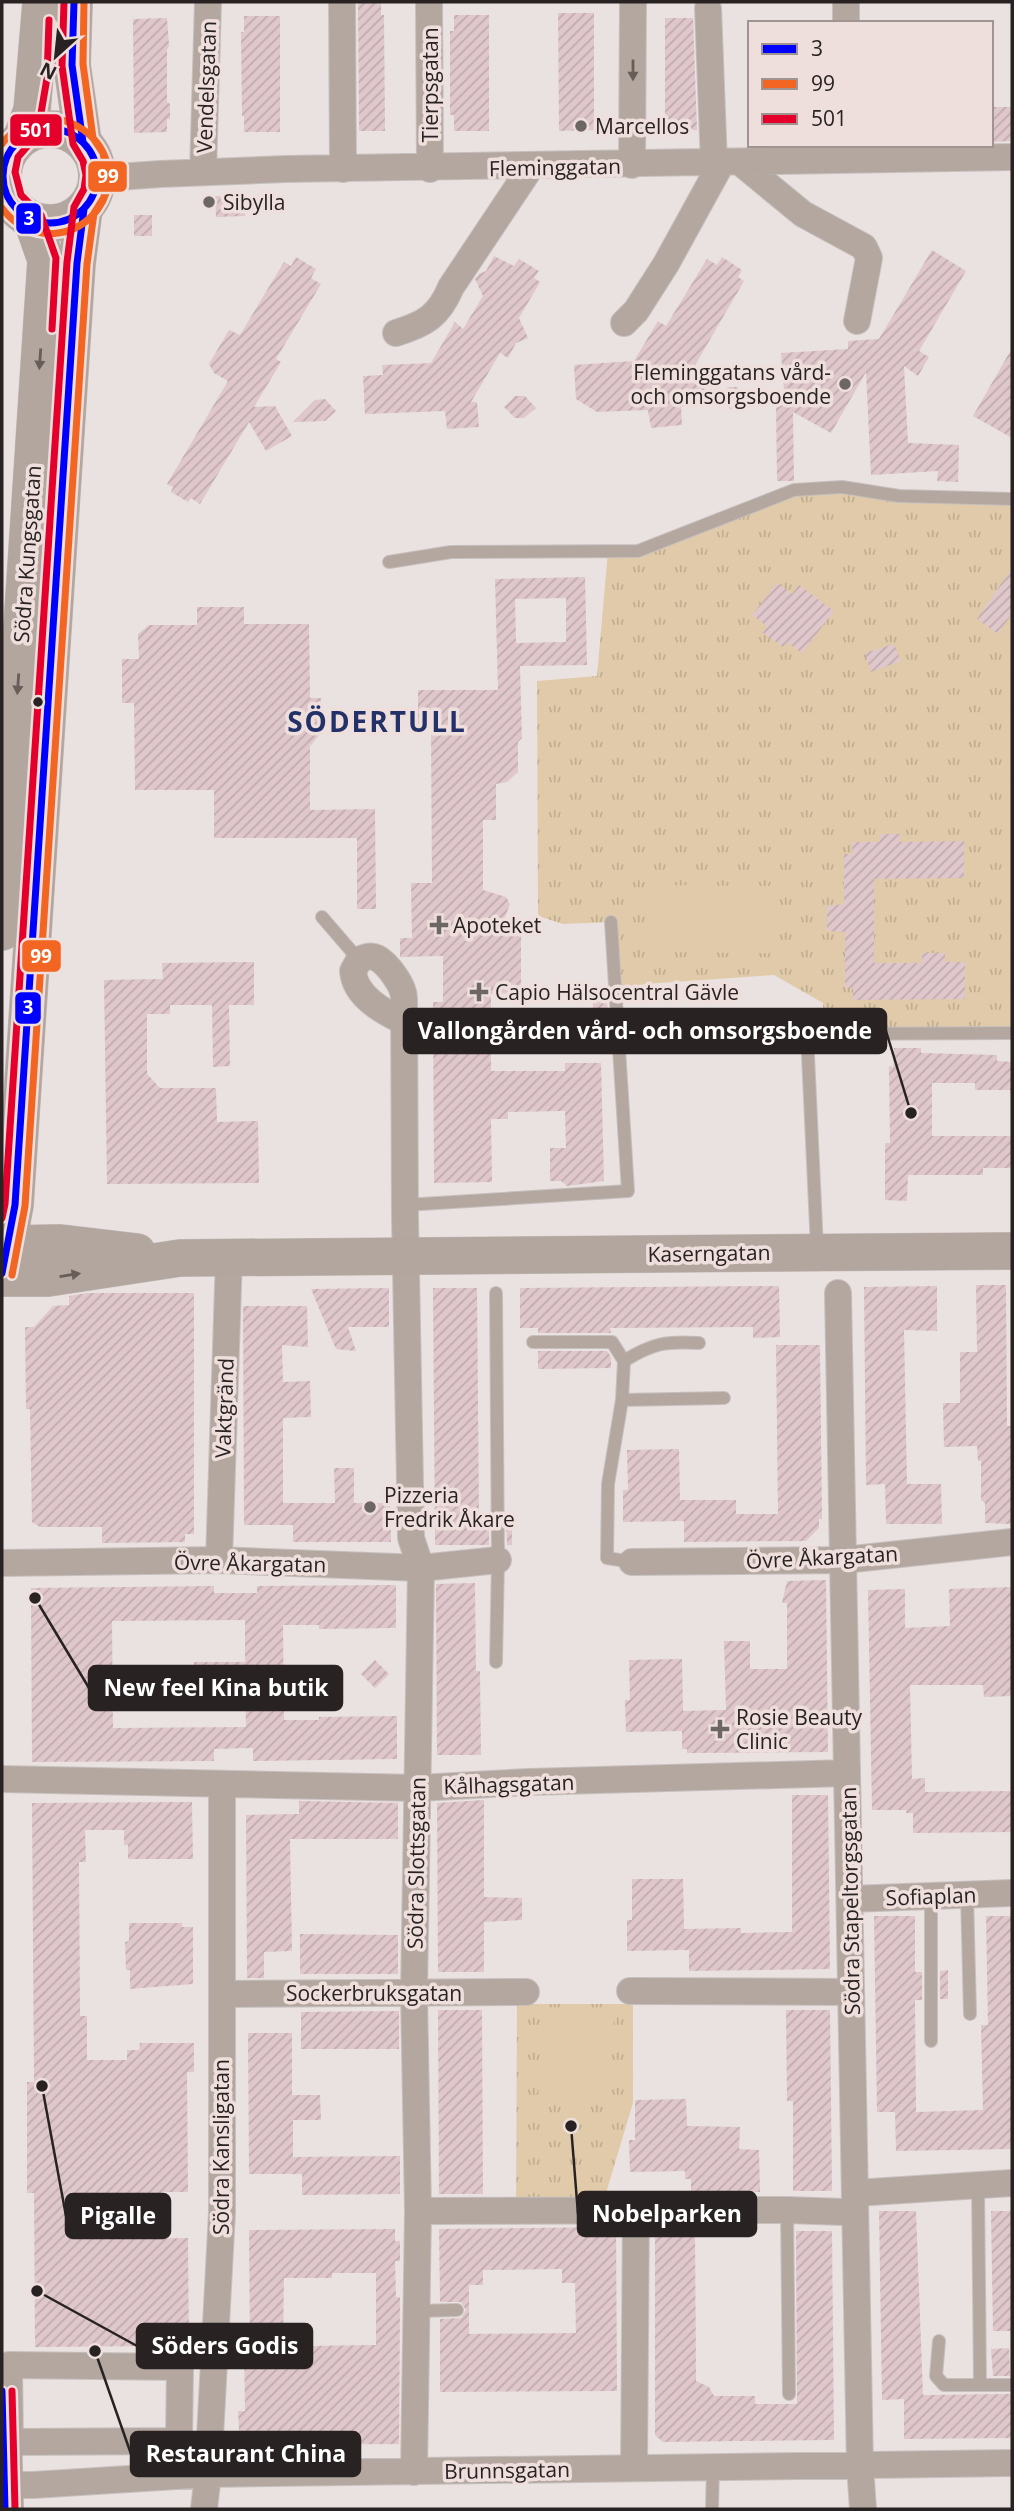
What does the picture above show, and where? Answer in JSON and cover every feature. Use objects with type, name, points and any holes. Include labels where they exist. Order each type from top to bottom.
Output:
[{"type":"main road","name":"Södra Kungsgatan","points":[[2,932],[46,260],[32,220],[10,203],[2,177],[5,158],[22,137],[32,110],[41,2]]},
{"type":"main road","points":[[74,2],[72,65],[83,142]]},
{"type":"main road","points":[[22,137],[49,128],[67,131],[83,142],[93,157],[97,175]]},
{"type":"main road","name":"Södra Kungsgatan","points":[[3,1260],[15,1193],[77,263],[84,209],[94,193],[97,175]]},
{"type":"main road","points":[[32,220],[60,222],[84,209]]},
{"type":"main road","name":"Kaserngatan","points":[[3,1260],[61,1243],[180,1258],[1012,1251]]},
{"type":"main road","points":[[4,2493],[5,2378]]},
{"type":"street","name":"Vendelsgatan","points":[[203,172],[208,2]]},
{"type":"street","name":"Tierpsgatan","points":[[429,2],[430,169]]},
{"type":"street","points":[[632,165],[633,2]]},
{"type":"street","points":[[846,2],[846,21]]},
{"type":"street","points":[[342,3],[343,169]]},
{"type":"street","points":[[624,323],[636,311],[666,264],[725,164],[708,8]]},
{"type":"street","name":"Fleminggatan","points":[[97,175],[118,177],[343,169],[725,164],[846,153],[1012,158]]},
{"type":"street","points":[[725,164],[803,214],[864,247],[869,258],[858,321]]},
{"type":"street","points":[[396,333],[417,326],[443,306],[451,287],[531,167]]},
{"type":"street","points":[[359,960],[378,958],[404,991],[406,1257]]},
{"type":"street","name":"Vaktgränd","points":[[219,1560],[229,1256]]},
{"type":"street","name":"Södra Slottsgatan","points":[[406,1257],[411,1538],[421,1568],[414,1993],[418,2211],[414,2472]]},
{"type":"street","name":"Södra Stapeltorgsgatan","points":[[838,1293],[860,2466],[863,2509]]},
{"type":"street","name":"Övre Åkargatan","points":[[632,1562],[844,1560],[1012,1542]]},
{"type":"street","name":"Övre Åkargatan","points":[[2,1563],[219,1560],[421,1568],[498,1560]]},
{"type":"street","name":"Kålhagsgatan","points":[[2,1779],[418,1788],[529,1782],[847,1773]]},
{"type":"street","name":"Södra Kansligatan","points":[[204,2509],[222,2212],[222,1784]]},
{"type":"street","name":"Sofiaplan","points":[[850,1899],[1012,1893]]},
{"type":"street","points":[[630,1991],[851,1992]]},
{"type":"street","name":"Sockerbruksgatan","points":[[222,1994],[526,1993]]},
{"type":"street","points":[[418,2211],[844,2212],[855,2201],[1012,2183]]},
{"type":"street","points":[[635,2467],[636,2210]]},
{"type":"street","points":[[180,2367],[179,2441],[10,2441],[5,2378],[180,2367]]},
{"type":"street","name":"Brunnsgatan","points":[[4,2493],[41,2485],[208,2474],[1012,2463]]},
{"type":"lane","points":[[389,562],[452,552],[638,551],[794,490],[842,487],[899,496],[1012,499]]},
{"type":"lane","points":[[322,917],[359,960]]},
{"type":"lane","points":[[405,1205],[628,1191],[611,922]]},
{"type":"lane","points":[[817,1252],[807,1034],[1012,1033]]},
{"type":"lane","points":[[496,1293],[496,1662]]},
{"type":"lane","points":[[624,1361],[642,1350],[670,1341],[699,1343]]},
{"type":"lane","points":[[533,1342],[612,1342],[624,1361],[622,1400],[608,1484],[607,1558],[632,1562]]},
{"type":"lane","points":[[622,1400],[724,1398]]},
{"type":"lane","points":[[967,1895],[970,2014]]},
{"type":"lane","points":[[931,1896],[931,2041]]},
{"type":"lane","points":[[978,2185],[980,2385]]},
{"type":"lane","points":[[787,2210],[789,2394]]},
{"type":"lane","points":[[416,2311],[457,2310]]},
{"type":"lane","points":[[939,2342],[936,2376],[944,2385],[1012,2385]]},
{"type":"lane","points":[[712,2509],[713,2467]]},
{"type":"green space","points":[[794,490],[1012,499],[1012,1027],[824,1034],[823,1003],[774,975],[645,984],[615,992],[611,922],[563,924],[538,916],[537,681],[597,676],[608,551],[638,551]]},
{"type":"green space","points":[[649,885],[773,886],[773,953],[649,952]]},
{"type":"green space","points":[[517,2004],[633,2004],[633,2103],[603,2203],[516,2207]]},
{"type":"green space","points":[[542,2014],[614,2018],[609,2104],[538,2100]]},
{"type":"building","points":[[358,3],[381,3],[381,15],[384,15],[385,131],[359,131]]},
{"type":"building","points":[[558,13],[594,13],[594,130],[559,131]]},
{"type":"building","points":[[454,15],[489,15],[489,131],[454,131],[454,115],[450,115],[450,31],[454,31]]},
{"type":"building","points":[[244,16],[280,16],[280,132],[244,132],[241,32],[244,32]]},
{"type":"building","points":[[167,18],[167,102],[170,104],[170,119],[167,119],[167,132],[134,133],[133,19]]},
{"type":"building","points":[[665,18],[693,18],[697,130],[665,130]]},
{"type":"building","points":[[993,107],[1012,107],[1012,141],[993,142]]},
{"type":"building","points":[[215,196],[245,196],[245,216],[216,217]]},
{"type":"building","points":[[134,215],[152,215],[152,236],[134,236]]},
{"type":"building","points":[[932,250],[966,271],[919,351],[929,357],[918,376],[904,366],[908,443],[959,445],[958,482],[937,481],[938,471],[871,475],[866,372],[831,433],[793,412],[794,481],[777,481],[776,402],[758,392],[784,391],[781,353],[848,349],[848,341],[879,339]]},
{"type":"building","points":[[494,256],[514,266],[519,259],[539,271],[534,278],[540,282],[519,318],[528,338],[516,343],[508,358],[500,353],[471,402],[477,402],[479,427],[447,429],[445,411],[365,414],[363,376],[383,375],[382,365],[431,363],[455,322],[463,329],[483,296],[475,279],[486,271]]},
{"type":"building","points":[[296,257],[316,269],[311,278],[321,284],[276,359],[281,362],[254,407],[275,406],[292,436],[266,451],[249,422],[200,504],[191,498],[188,502],[171,492],[173,487],[167,484],[228,381],[214,373],[209,364],[229,330],[240,335],[284,262],[291,266]]},
{"type":"building","points":[[722,257],[742,270],[738,277],[744,281],[687,379],[720,397],[728,387],[736,387],[748,396],[738,408],[730,409],[722,403],[681,407],[682,425],[651,428],[648,410],[597,412],[576,399],[574,365],[634,361],[658,321],[666,326],[707,259],[717,265]]},
{"type":"building","points":[[1012,348],[1012,438],[973,416]]},
{"type":"building","points":[[515,396],[525,396],[536,408],[524,418],[515,418],[504,407]]},
{"type":"building","points":[[325,399],[336,411],[325,421],[293,422],[315,400]]},
{"type":"building","points":[[1012,568],[1012,614],[998,634],[977,619]]},
{"type":"building","points":[[585,577],[587,665],[520,666],[522,738],[518,742],[518,772],[507,782],[496,784],[496,820],[483,820],[483,890],[506,897],[510,904],[503,922],[521,922],[521,993],[491,994],[491,1071],[565,1071],[565,1063],[601,1063],[604,1181],[567,1186],[561,1181],[550,1181],[550,1148],[566,1148],[565,1111],[508,1112],[508,1119],[491,1119],[492,1182],[434,1183],[433,1002],[443,1002],[443,956],[400,957],[400,938],[412,938],[411,883],[432,883],[431,724],[418,724],[418,690],[498,690],[495,579]],"holes":[[[566,598],[566,642],[516,643],[515,599]]]},
{"type":"building","points":[[777,583],[792,594],[799,585],[834,611],[802,653],[787,642],[783,647],[762,632],[767,626],[752,615]]},
{"type":"building","points":[[197,607],[244,607],[244,624],[309,624],[310,698],[321,698],[321,733],[310,746],[310,810],[375,809],[376,909],[357,909],[357,838],[214,838],[214,790],[135,790],[134,703],[122,703],[122,659],[139,659],[138,634],[149,625],[197,625]]},
{"type":"building","points":[[894,644],[901,661],[871,672],[865,653]]},
{"type":"building","points":[[880,834],[900,834],[900,842],[964,841],[964,878],[874,879],[874,963],[922,963],[922,953],[945,953],[945,962],[965,962],[965,999],[853,1000],[853,988],[845,988],[845,932],[827,931],[827,906],[844,904],[844,854],[852,854],[852,842],[880,842]]},
{"type":"building","points":[[254,962],[254,1005],[229,1005],[230,1066],[213,1067],[212,1005],[170,1005],[170,1014],[147,1014],[147,1074],[160,1088],[216,1088],[217,1122],[258,1121],[259,1183],[107,1184],[104,980],[163,979],[162,963]]},
{"type":"building","points":[[593,997],[607,997],[609,1034],[593,1034]]},
{"type":"building","points":[[894,1048],[921,1048],[921,1053],[997,1055],[997,1061],[1012,1062],[1012,1090],[975,1090],[975,1083],[932,1083],[932,1136],[1012,1136],[1012,1168],[983,1168],[983,1175],[908,1175],[907,1201],[885,1200],[885,1143],[890,1143],[889,1066],[893,1067]]},
{"type":"building","points":[[976,1285],[1006,1285],[1007,1426],[1012,1426],[1012,1524],[985,1523],[985,1503],[981,1500],[981,1461],[978,1461],[977,1446],[944,1447],[943,1403],[960,1403],[960,1352],[977,1352]]},
{"type":"building","points":[[779,1286],[780,1337],[753,1338],[753,1327],[610,1328],[611,1333],[538,1333],[538,1328],[520,1328],[520,1288]]},
{"type":"building","points":[[937,1286],[937,1331],[904,1330],[907,1484],[941,1484],[942,1524],[886,1524],[885,1484],[866,1485],[864,1287]]},
{"type":"building","points":[[389,1288],[389,1327],[348,1327],[356,1351],[336,1349],[311,1289]]},
{"type":"building","points":[[433,1288],[477,1288],[479,1518],[489,1518],[489,1545],[435,1545]]},
{"type":"building","points":[[88,1293],[194,1293],[194,1534],[185,1534],[185,1542],[102,1543],[102,1527],[40,1527],[32,1522],[25,1327],[34,1327],[53,1306],[69,1305],[69,1296]]},
{"type":"building","points":[[243,1306],[307,1306],[308,1347],[282,1345],[283,1382],[310,1381],[311,1417],[283,1418],[283,1503],[335,1503],[334,1468],[354,1468],[354,1503],[390,1503],[391,1542],[293,1542],[293,1525],[244,1525]]},
{"type":"building","points":[[776,1345],[820,1345],[822,1519],[819,1519],[819,1528],[806,1541],[684,1542],[684,1521],[623,1522],[623,1490],[628,1490],[627,1450],[679,1449],[680,1500],[736,1500],[736,1514],[778,1514]]},
{"type":"building","points":[[538,1351],[607,1351],[611,1357],[611,1368],[538,1369]]},
{"type":"building","points":[[506,1518],[512,1518],[512,1545],[507,1545]]},
{"type":"building","points":[[826,1580],[828,1752],[687,1753],[687,1749],[682,1749],[682,1731],[626,1732],[625,1700],[630,1700],[629,1660],[682,1659],[683,1711],[726,1710],[724,1641],[750,1641],[750,1669],[787,1669],[787,1603],[782,1603],[787,1581]]},
{"type":"building","points":[[475,1583],[481,1755],[437,1755],[436,1584]]},
{"type":"building","points":[[396,1585],[396,1628],[319,1629],[319,1625],[283,1625],[284,1720],[397,1716],[397,1759],[253,1761],[253,1748],[214,1749],[214,1761],[32,1762],[31,1588],[214,1586],[214,1593],[257,1593],[257,1586]],"holes":[[[245,1620],[245,1662],[194,1662],[194,1686],[245,1686],[246,1727],[113,1728],[112,1621]]]},
{"type":"building","points":[[1012,1587],[1012,1696],[984,1697],[983,1685],[910,1685],[912,1779],[925,1778],[925,1792],[1012,1791],[1012,1832],[913,1833],[913,1813],[906,1813],[906,1810],[872,1810],[868,1590],[905,1589],[905,1628],[950,1626],[949,1589]]},
{"type":"building","points":[[375,1660],[389,1674],[375,1688],[361,1674]]},
{"type":"building","points":[[792,1795],[828,1795],[830,1969],[689,1971],[689,1950],[627,1951],[627,1920],[632,1920],[632,1879],[683,1879],[684,1929],[741,1928],[741,1933],[792,1932]]},
{"type":"building","points":[[484,1800],[484,1897],[522,1898],[522,1920],[484,1922],[484,1972],[438,1972],[437,1803]]},
{"type":"building","points":[[299,1801],[398,1803],[398,1839],[290,1839],[292,1951],[264,1952],[264,1978],[247,1978],[246,1815],[299,1814]]},
{"type":"building","points":[[192,1802],[193,1859],[128,1859],[124,1830],[85,1830],[86,1862],[79,1862],[80,2016],[87,2016],[87,2060],[127,2060],[127,2050],[139,2050],[140,2043],[194,2043],[194,2072],[187,2072],[188,2192],[161,2192],[161,2201],[115,2202],[115,2239],[188,2238],[189,2354],[180,2351],[156,2351],[156,2346],[35,2347],[34,2193],[27,2193],[27,2082],[34,2082],[32,1803]]},
{"type":"building","points":[[874,1916],[915,1916],[915,1972],[922,1972],[922,2000],[915,2000],[916,2112],[983,2110],[981,2025],[988,2025],[986,1916],[1012,1916],[1012,2149],[896,2151],[895,2112],[877,2112]]},
{"type":"building","points":[[129,1923],[182,1923],[182,1927],[193,1927],[193,1984],[130,1989],[125,1942],[129,1941]]},
{"type":"building","points":[[300,1934],[398,1935],[398,1974],[300,1974]]},
{"type":"building","points":[[948,1970],[948,1999],[940,1999],[940,1971]]},
{"type":"building","points":[[438,2010],[482,2010],[483,2194],[439,2194]]},
{"type":"building","points":[[786,2010],[830,2010],[832,2191],[793,2191],[793,2101],[787,2101]]},
{"type":"building","points":[[399,2011],[399,2049],[301,2049],[301,2012]]},
{"type":"building","points":[[248,2033],[292,2033],[292,2095],[320,2095],[321,2120],[293,2120],[293,2157],[400,2156],[400,2194],[302,2195],[302,2174],[249,2174]]},
{"type":"building","points":[[686,2099],[687,2126],[740,2127],[739,2149],[759,2150],[760,2192],[691,2192],[691,2179],[685,2179],[685,2171],[630,2172],[629,2140],[635,2140],[635,2100]]},
{"type":"building","points":[[879,2211],[916,2211],[923,2395],[1011,2394],[1012,2438],[904,2439],[904,2399],[882,2400]]},
{"type":"building","points":[[991,2211],[1012,2211],[1012,2331],[993,2331]]},
{"type":"building","points":[[616,2227],[617,2391],[440,2392],[440,2319],[461,2318],[466,2310],[461,2302],[440,2302],[439,2229]],"holes":[[[562,2269],[562,2283],[575,2283],[576,2333],[469,2334],[469,2285],[483,2285],[483,2270]]]},
{"type":"building","points":[[655,2227],[695,2227],[696,2381],[709,2387],[714,2396],[755,2396],[755,2404],[797,2404],[796,2231],[832,2231],[834,2440],[663,2442],[655,2435]]},
{"type":"building","points":[[395,2229],[395,2241],[400,2241],[400,2261],[395,2261],[396,2297],[400,2297],[399,2444],[250,2445],[250,2439],[244,2439],[244,2433],[239,2433],[238,2411],[245,2411],[244,2346],[250,2347],[249,2230]],"holes":[[[332,2273],[376,2273],[376,2345],[305,2346],[305,2340],[283,2340],[284,2278],[332,2278]]]},
{"type":"building","points":[[1009,2348],[1010,2376],[993,2376],[991,2349]]},
{"type":"transit line","name":"501","points":[[2,1218],[67,262],[74,207],[84,189],[86,175],[83,161],[73,144],[62,66],[64,2]]},
{"type":"transit line","name":"3","points":[[74,2],[72,65],[83,142]]},
{"type":"transit line","name":"99","points":[[12,1275],[25,1206],[87,264],[94,213],[104,197],[107,175],[103,153],[93,138],[83,64],[84,2]]},
{"type":"transit line","name":"501","points":[[49,20],[47,78],[40,119],[32,141],[18,157],[15,172],[21,195],[41,215],[56,258],[52,329]]},
{"type":"transit line","name":"99","points":[[2,144],[21,126],[42,119],[64,121],[83,130],[98,145],[107,164],[108,186],[94,214],[85,222],[64,232],[50,234],[26,228],[19,225],[2,208]]},
{"type":"transit line","name":"3","points":[[50,129],[68,132],[83,143],[94,158],[97,176],[94,194],[83,209],[68,220],[50,223],[32,220],[17,209],[6,194],[3,176],[6,158],[17,143],[32,132],[50,129]]},
{"type":"transit line","name":"3","points":[[2,1273],[15,1205],[77,263],[84,209]]},
{"type":"transit line","name":"3","points":[[2,2391],[5,2509]]},
{"type":"transit line","name":"501","points":[[12,2391],[15,2509]]},
{"type":"place","name":"Marcellos","points":[[581,126]]},
{"type":"place","name":"Sibylla","points":[[209,202]]},
{"type":"place","name":"Fleminggatans vård- och omsorgsboende","points":[[845,384]]},
{"type":"place","name":"Apoteket","points":[[439,925]]},
{"type":"place","name":"Capio Hälsocentral Gävle","points":[[479,992]]},
{"type":"place","name":"Vallongården vård- och omsorgsboende","points":[[911,1113]]},
{"type":"place","name":"Pizzeria Fredrik Åkare","points":[[370,1507]]},
{"type":"place","name":"New feel Kina butik","points":[[35,1598]]},
{"type":"place","name":"Rosie Beauty Clinic","points":[[720,1729]]},
{"type":"place","name":"Pigalle","points":[[42,2086]]},
{"type":"place","name":"Nobelparken","points":[[571,2126]]},
{"type":"place","name":"Söders Godis","points":[[37,2291]]},
{"type":"place","name":"Restaurant China","points":[[95,2351]]},
{"type":"district","name":"SÖDERTULL","points":[[377,721]]}]
